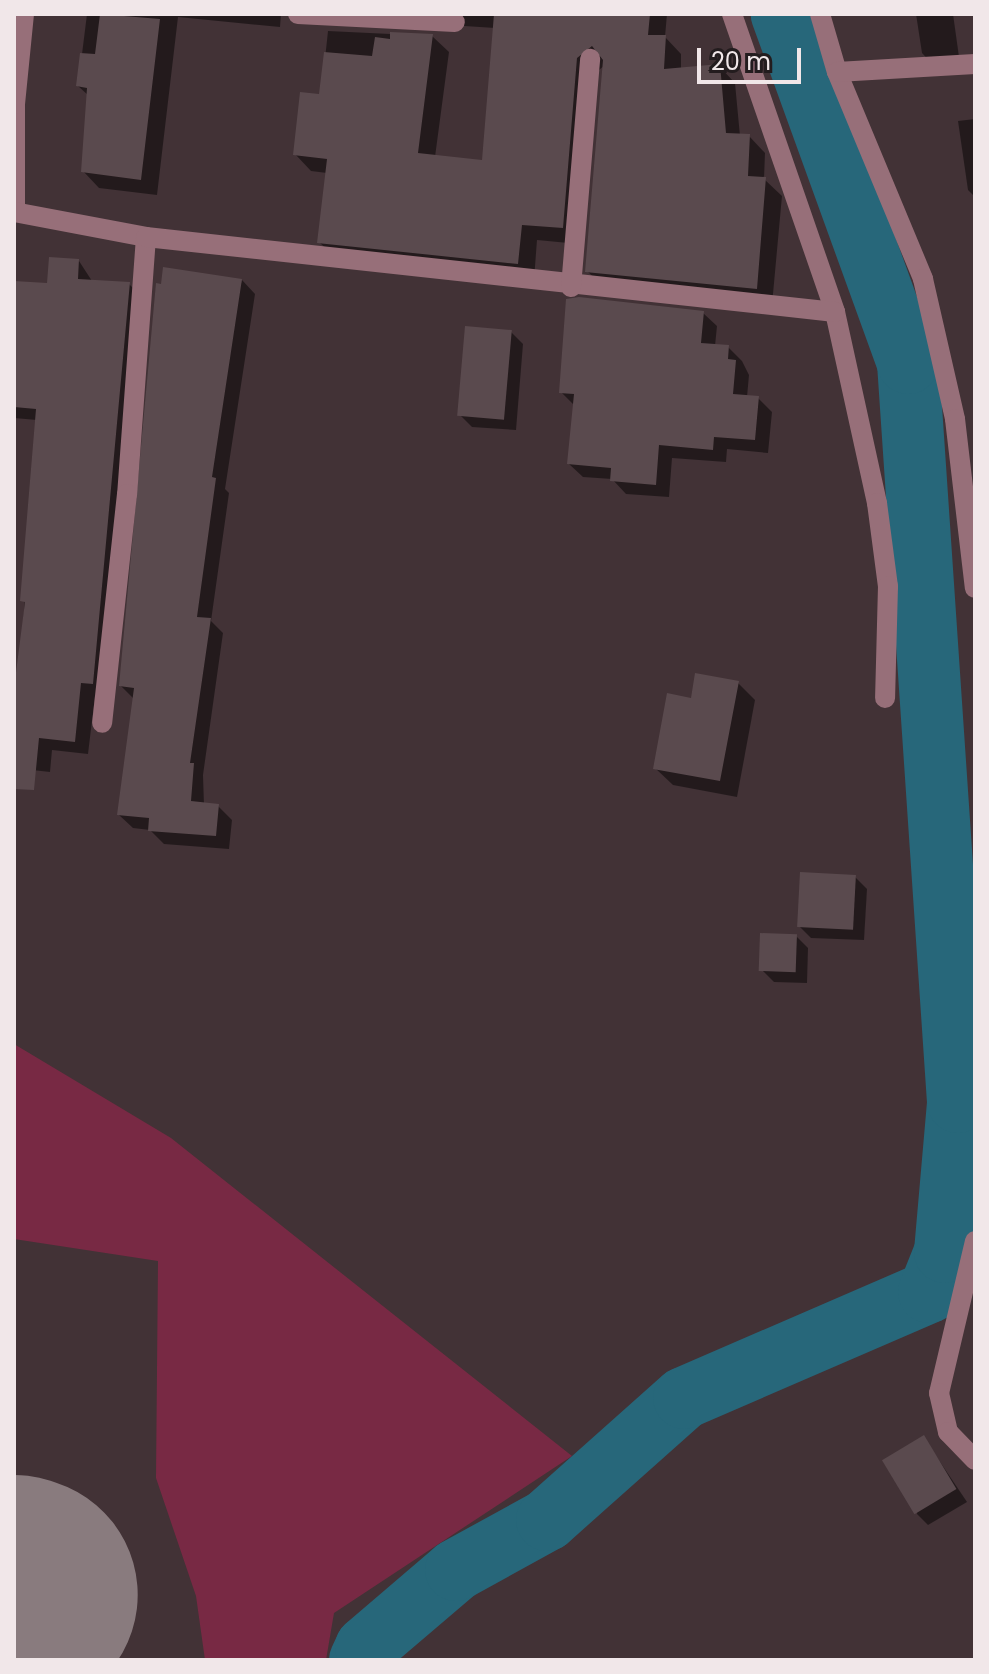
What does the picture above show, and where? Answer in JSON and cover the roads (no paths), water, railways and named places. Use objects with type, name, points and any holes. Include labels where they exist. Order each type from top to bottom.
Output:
[{"type":"street","points":[[24,14],[14,104],[14,212],[146,237],[272,247],[571,287],[835,312]]},
{"type":"street","points":[[298,14],[455,22]]},
{"type":"street","points":[[732,14],[835,312],[877,503],[888,586],[885,698]]},
{"type":"street","points":[[820,14],[837,72],[923,279],[955,419],[975,588]]},
{"type":"street","points":[[571,287],[590,59]]},
{"type":"street","points":[[837,72],[975,64]]},
{"type":"street","points":[[102,723],[127,494],[146,237]]},
{"type":"street","points":[[975,1241],[939,1393],[948,1432],[975,1460]]},
{"type":"waterway","points":[[360,1660],[366,1647],[456,1570],[547,1520],[684,1398],[929,1292],[945,1252],[958,1102],[908,363],[782,14]]}]
